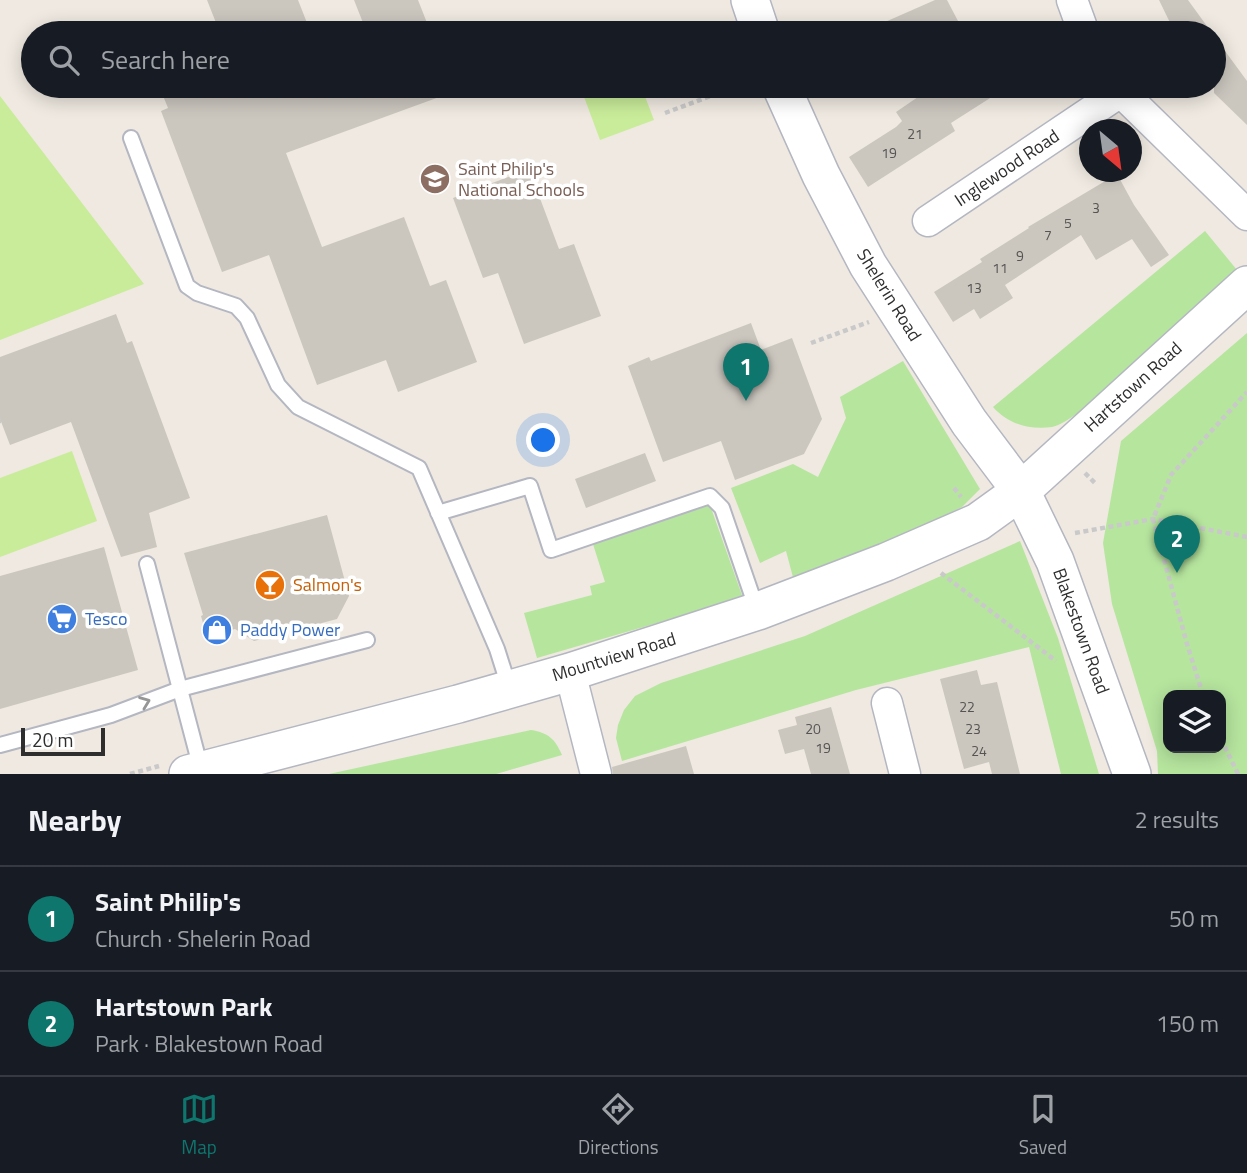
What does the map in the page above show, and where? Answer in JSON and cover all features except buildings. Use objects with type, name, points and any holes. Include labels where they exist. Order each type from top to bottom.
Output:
[{"type":"street","points":[[750,0],[757,21]]},
{"type":"street","points":[[1072,0],[1080,21]]},
{"type":"street","name":"Shelerin Road","points":[[786,98],[821,175],[869,265],[969,422],[1021,491]]},
{"type":"street","name":"Inglewood Road","points":[[928,221],[1105,98]]},
{"type":"street","name":"Inglewood Road","points":[[1127,98],[1247,215]]},
{"type":"street","name":"Hartstown Road","points":[[1021,491],[1247,285]]},
{"type":"street","name":"Mountview Road","points":[[195,772],[569,672],[758,611],[913,551],[978,522],[1021,491]]},
{"type":"street","name":"Blakestown Road","points":[[1021,491],[1055,561],[1132,774]]},
{"type":"street","points":[[569,672],[596,774]]},
{"type":"street","points":[[887,703],[905,774]]},
{"type":"lane","points":[[131,138],[187,286],[197,293],[236,306],[247,318],[278,385],[298,407],[419,468],[497,649],[509,689]]},
{"type":"lane","points":[[438,513],[530,486],[551,550],[710,496],[722,508],[758,611]]},
{"type":"lane","points":[[147,564],[180,690],[195,772]]},
{"type":"lane","points":[[0,746],[111,715],[180,690],[367,640]]},
{"type":"path","points":[[665,113],[705,98]]},
{"type":"path","points":[[811,343],[876,320]]},
{"type":"path","points":[[1201,690],[1153,519],[1171,475],[1247,392]]},
{"type":"path","points":[[1071,534],[1153,519],[1247,537]]},
{"type":"path","points":[[913,551],[1057,662]]},
{"type":"path","points":[[1226,749],[1238,774]]},
{"type":"green space","points":[[0,96],[144,284],[0,340]]},
{"type":"green space","points":[[584,98],[646,98],[654,120],[600,140]]},
{"type":"green space","points":[[1205,231],[1237,270],[1116,383],[1089,405],[1052,427],[1035,428],[1020,424],[1005,418],[993,407]]},
{"type":"green space","points":[[1247,333],[1247,774],[1158,774],[1157,751],[1112,604],[1103,543],[1121,441]]},
{"type":"green space","points":[[903,361],[980,489],[962,507],[910,533],[794,581],[786,551],[760,563],[731,488],[793,464],[818,477],[846,418],[840,397]]},
{"type":"green space","points":[[72,451],[97,521],[0,557],[0,478]]},
{"type":"green space","points":[[710,505],[743,598],[537,658],[524,613],[592,595],[590,586],[605,582],[592,541]]},
{"type":"green space","points":[[1020,541],[1058,638],[1099,774],[1061,774],[1029,647],[856,690],[622,761],[616,738],[618,725],[624,710],[635,696],[661,683],[805,636]]},
{"type":"green space","points":[[531,730],[551,738],[562,755],[496,774],[329,774]]},
{"type":"place","name":"Saint Philip's National Schools","points":[[435,179]]},
{"type":"place","name":"Saint Philip's","points":[[746,401]]},
{"type":"place","name":"Hartstown Park","points":[[1177,573]]},
{"type":"place","name":"Salmon's","points":[[270,585]]},
{"type":"place","name":"Tesco","points":[[62,619]]},
{"type":"place","name":"Paddy Power","points":[[217,630]]}]
